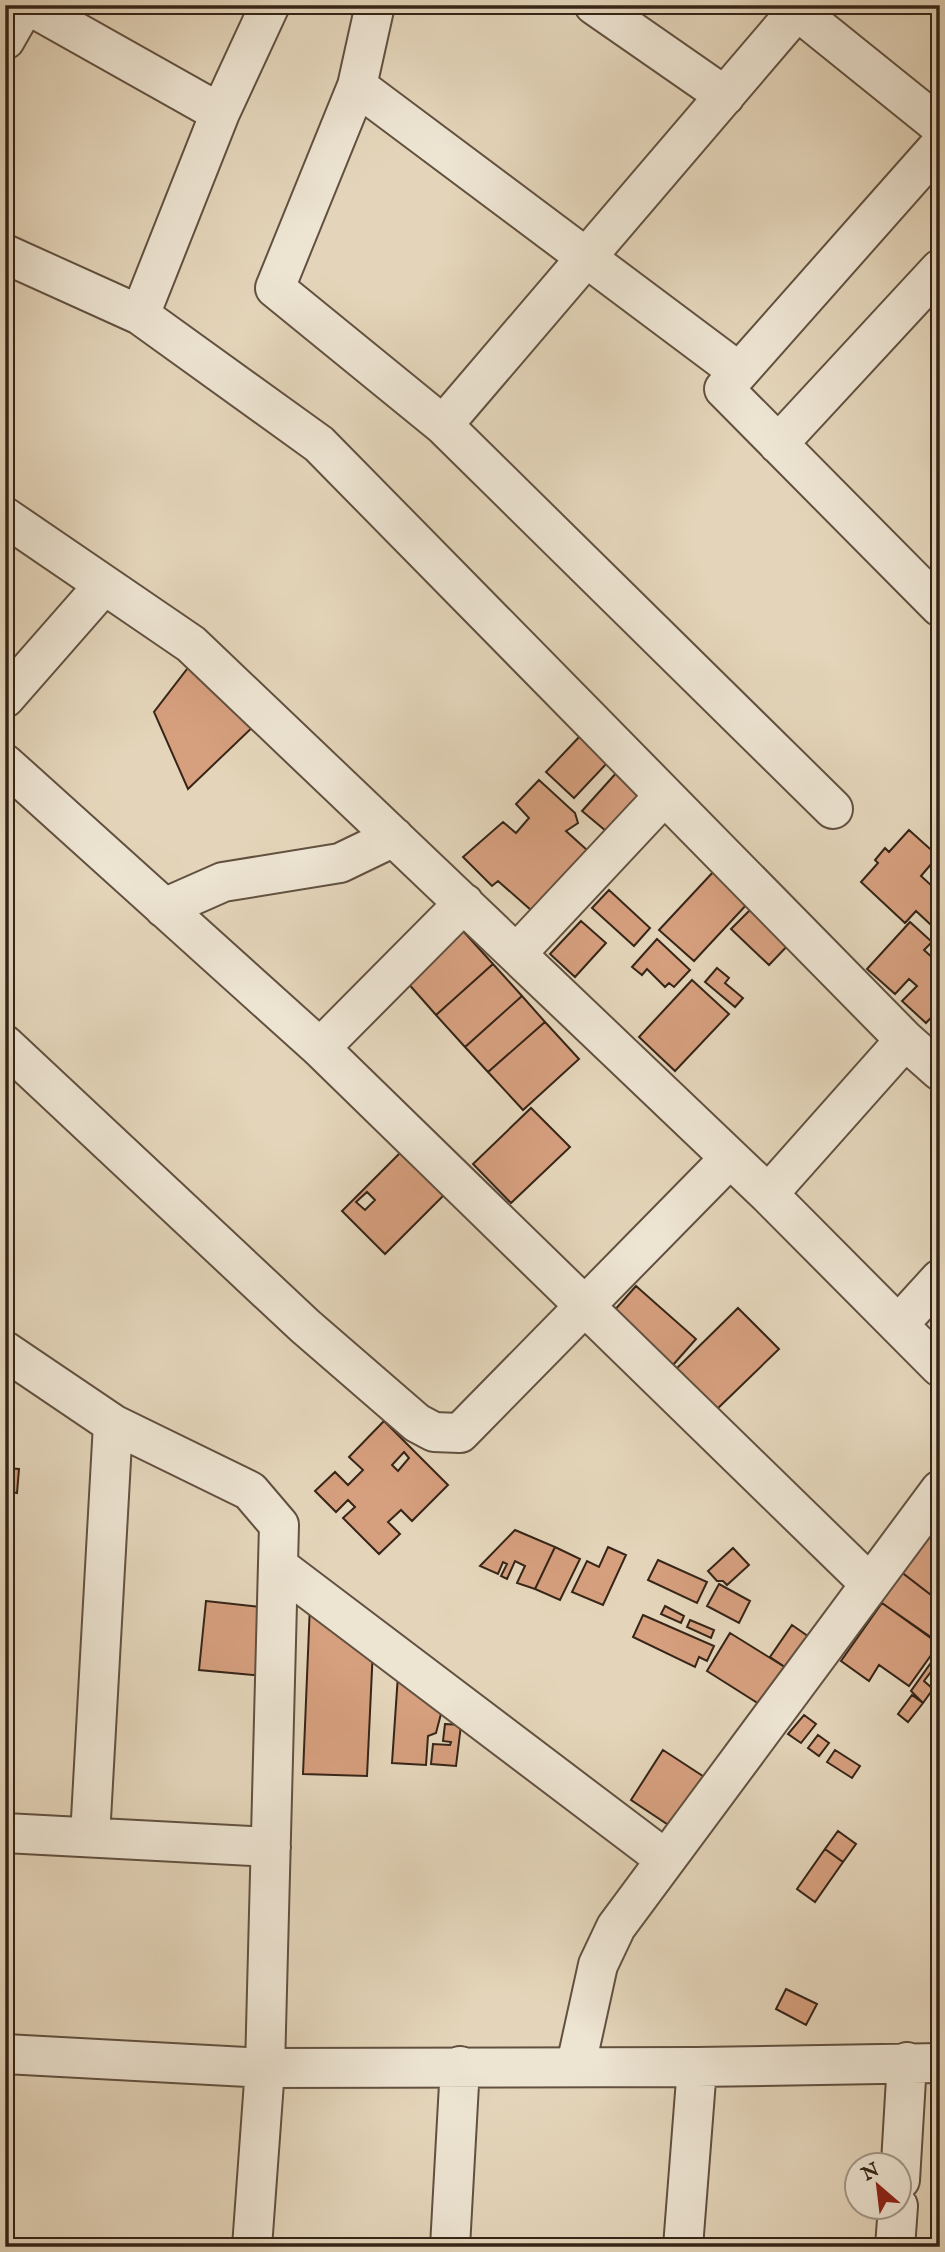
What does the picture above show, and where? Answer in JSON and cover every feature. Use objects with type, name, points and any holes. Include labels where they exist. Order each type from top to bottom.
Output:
[{"type":"street","points":[[5,40],[27,5],[220,113]]},
{"type":"street","points":[[140,316],[220,113],[270,5]]},
{"type":"street","points":[[375,5],[356,86],[275,288],[443,425],[833,809]]},
{"type":"street","points":[[594,5],[725,96]]},
{"type":"street","points":[[443,425],[725,96],[796,7],[940,126]]},
{"type":"street","points":[[356,86],[739,372]]},
{"type":"street","points":[[936,597],[724,389],[940,145]]},
{"type":"street","points":[[5,254],[140,316],[319,444],[905,1040],[940,1071]]},
{"type":"street","points":[[778,444],[940,269]]},
{"type":"street","points":[[5,517],[191,644],[768,1194],[940,1367]]},
{"type":"street","points":[[5,698],[104,585]]},
{"type":"street","points":[[5,764],[320,1048],[870,1584]]},
{"type":"street","points":[[517,953],[664,796]]},
{"type":"street","points":[[164,908],[223,882],[340,863],[394,837]]},
{"type":"street","points":[[320,1048],[464,903]]},
{"type":"street","points":[[768,1194],[905,1040]]},
{"type":"street","points":[[5,1045],[305,1326],[417,1423],[434,1432],[460,1433],[729,1159]]},
{"type":"street","points":[[899,1324],[940,1279]]},
{"type":"street","points":[[5,1351],[113,1424],[250,1491],[279,1525],[265,2068],[252,2247]]},
{"type":"street","points":[[90,1837],[113,1424]]},
{"type":"street","points":[[576,2065],[598,1965],[616,1927],[940,1490]]},
{"type":"street","points":[[278,1566],[665,1859]]},
{"type":"street","points":[[5,1833],[271,1847]]},
{"type":"street","points":[[5,2054],[265,2068],[576,2065],[697,2067],[924,2062],[906,2150]]},
{"type":"street","points":[[450,2247],[460,2066]]},
{"type":"street","points":[[683,2247],[697,2067]]},
{"type":"street","points":[[895,2247],[897,2220]]},
{"type":"building","points":[[194,660],[260,720],[188,789],[154,712]]},
{"type":"building","points":[[581,735],[609,761],[574,798],[546,772]]},
{"type":"building","points":[[618,771],[648,796],[612,836],[582,811]]},
{"type":"building","points":[[539,780],[575,813],[578,823],[566,831],[587,850],[531,910],[498,881],[492,886],[463,857],[503,822],[516,833],[529,818],[516,804]]},
{"type":"building","points":[[909,830],[938,856],[921,876],[934,888],[940,883],[940,914],[930,924],[916,911],[905,923],[861,882],[878,863],[875,860],[885,848],[889,852]]},
{"type":"building","points":[[715,870],[749,902],[694,961],[659,930]]},
{"type":"building","points":[[609,890],[650,928],[634,946],[592,908]]},
{"type":"building","points":[[756,904],[793,940],[769,965],[731,929]]},
{"type":"building","points":[[581,921],[606,943],[575,977],[550,954]]},
{"type":"building","points":[[910,922],[932,942],[924,950],[935,960],[940,955],[940,1008],[926,1023],[902,1001],[917,986],[909,979],[895,994],[867,969]]},
{"type":"building","points":[[463,931],[493,964],[436,1015],[406,981]]},
{"type":"building","points":[[657,939],[690,970],[674,987],[669,983],[665,987],[647,969],[642,975],[632,967]]},
{"type":"building","points":[[493,964],[522,996],[465,1047],[436,1015]]},
{"type":"building","points":[[717,968],[729,978],[725,983],[743,998],[735,1007],[705,982]]},
{"type":"building","points":[[692,980],[729,1014],[675,1071],[639,1037]]},
{"type":"building","points":[[522,996],[545,1022],[488,1072],[465,1047]]},
{"type":"building","points":[[545,1022],[579,1059],[523,1110],[488,1072]]},
{"type":"building","points":[[531,1108],[570,1147],[511,1203],[473,1164]]},
{"type":"building","points":[[406,1147],[449,1190],[385,1254],[342,1211]],"holes":[[[367,1192],[375,1200],[365,1210],[356,1202]]]},
{"type":"building","points":[[636,1286],[696,1339],[673,1365],[613,1312]]},
{"type":"building","points":[[738,1308],[779,1349],[715,1411],[675,1370]]},
{"type":"building","points":[[384,1421],[448,1485],[412,1521],[401,1510],[388,1522],[400,1534],[379,1554],[343,1518],[355,1507],[348,1500],[336,1512],[315,1491],[335,1472],[348,1485],[363,1470],[349,1457]],"holes":[[[404,1452],[409,1458],[398,1471],[392,1465]]]},
{"type":"building","points":[[5,1468],[19,1469],[17,1493],[5,1491]]},
{"type":"building","points":[[515,1530],[555,1547],[535,1589],[517,1583],[525,1566],[515,1561],[507,1579],[501,1576],[507,1564],[503,1562],[498,1574],[480,1566]]},
{"type":"building","points":[[931,1531],[940,1538],[940,1602],[900,1571]]},
{"type":"building","points":[[555,1547],[580,1559],[560,1600],[535,1589]]},
{"type":"building","points":[[608,1547],[626,1555],[603,1605],[572,1592],[587,1561],[599,1567]]},
{"type":"building","points":[[733,1548],[749,1565],[727,1585],[723,1581],[717,1581],[708,1571]]},
{"type":"building","points":[[658,1560],[707,1582],[697,1603],[648,1580]]},
{"type":"building","points":[[900,1571],[940,1602],[938,1642],[882,1603],[879,1597]]},
{"type":"building","points":[[719,1584],[750,1601],[739,1623],[707,1606]]},
{"type":"building","points":[[206,1601],[270,1608],[263,1676],[199,1670]]},
{"type":"building","points":[[882,1603],[939,1644],[909,1686],[879,1665],[869,1681],[841,1661]]},
{"type":"building","points":[[310,1604],[373,1648],[367,1776],[303,1774]]},
{"type":"building","points":[[665,1606],[684,1616],[681,1623],[661,1614]]},
{"type":"building","points":[[643,1615],[714,1646],[707,1661],[699,1657],[695,1667],[633,1637]]},
{"type":"building","points":[[690,1620],[714,1630],[711,1638],[687,1627]]},
{"type":"building","points":[[792,1625],[812,1639],[791,1671],[770,1657]]},
{"type":"building","points":[[730,1633],[791,1671],[767,1709],[707,1671]]},
{"type":"building","points":[[935,1657],[939,1661],[924,1681],[933,1689],[923,1703],[911,1691]]},
{"type":"building","points":[[398,1675],[442,1710],[436,1733],[428,1736],[426,1765],[392,1763]]},
{"type":"building","points":[[912,1695],[923,1703],[908,1722],[898,1714]]},
{"type":"building","points":[[804,1715],[816,1724],[801,1743],[788,1734]]},
{"type":"building","points":[[445,1724],[461,1725],[456,1766],[431,1764],[433,1744],[450,1745],[451,1742],[443,1741]]},
{"type":"building","points":[[818,1735],[829,1743],[819,1756],[808,1748]]},
{"type":"building","points":[[663,1750],[709,1780],[676,1830],[631,1800]]},
{"type":"building","points":[[835,1750],[860,1766],[852,1778],[827,1762]]},
{"type":"building","points":[[838,1831],[856,1844],[843,1862],[825,1849]]},
{"type":"building","points":[[825,1849],[843,1862],[815,1902],[797,1889]]},
{"type":"building","points":[[786,1989],[817,2004],[806,2025],[776,2009]]}]
